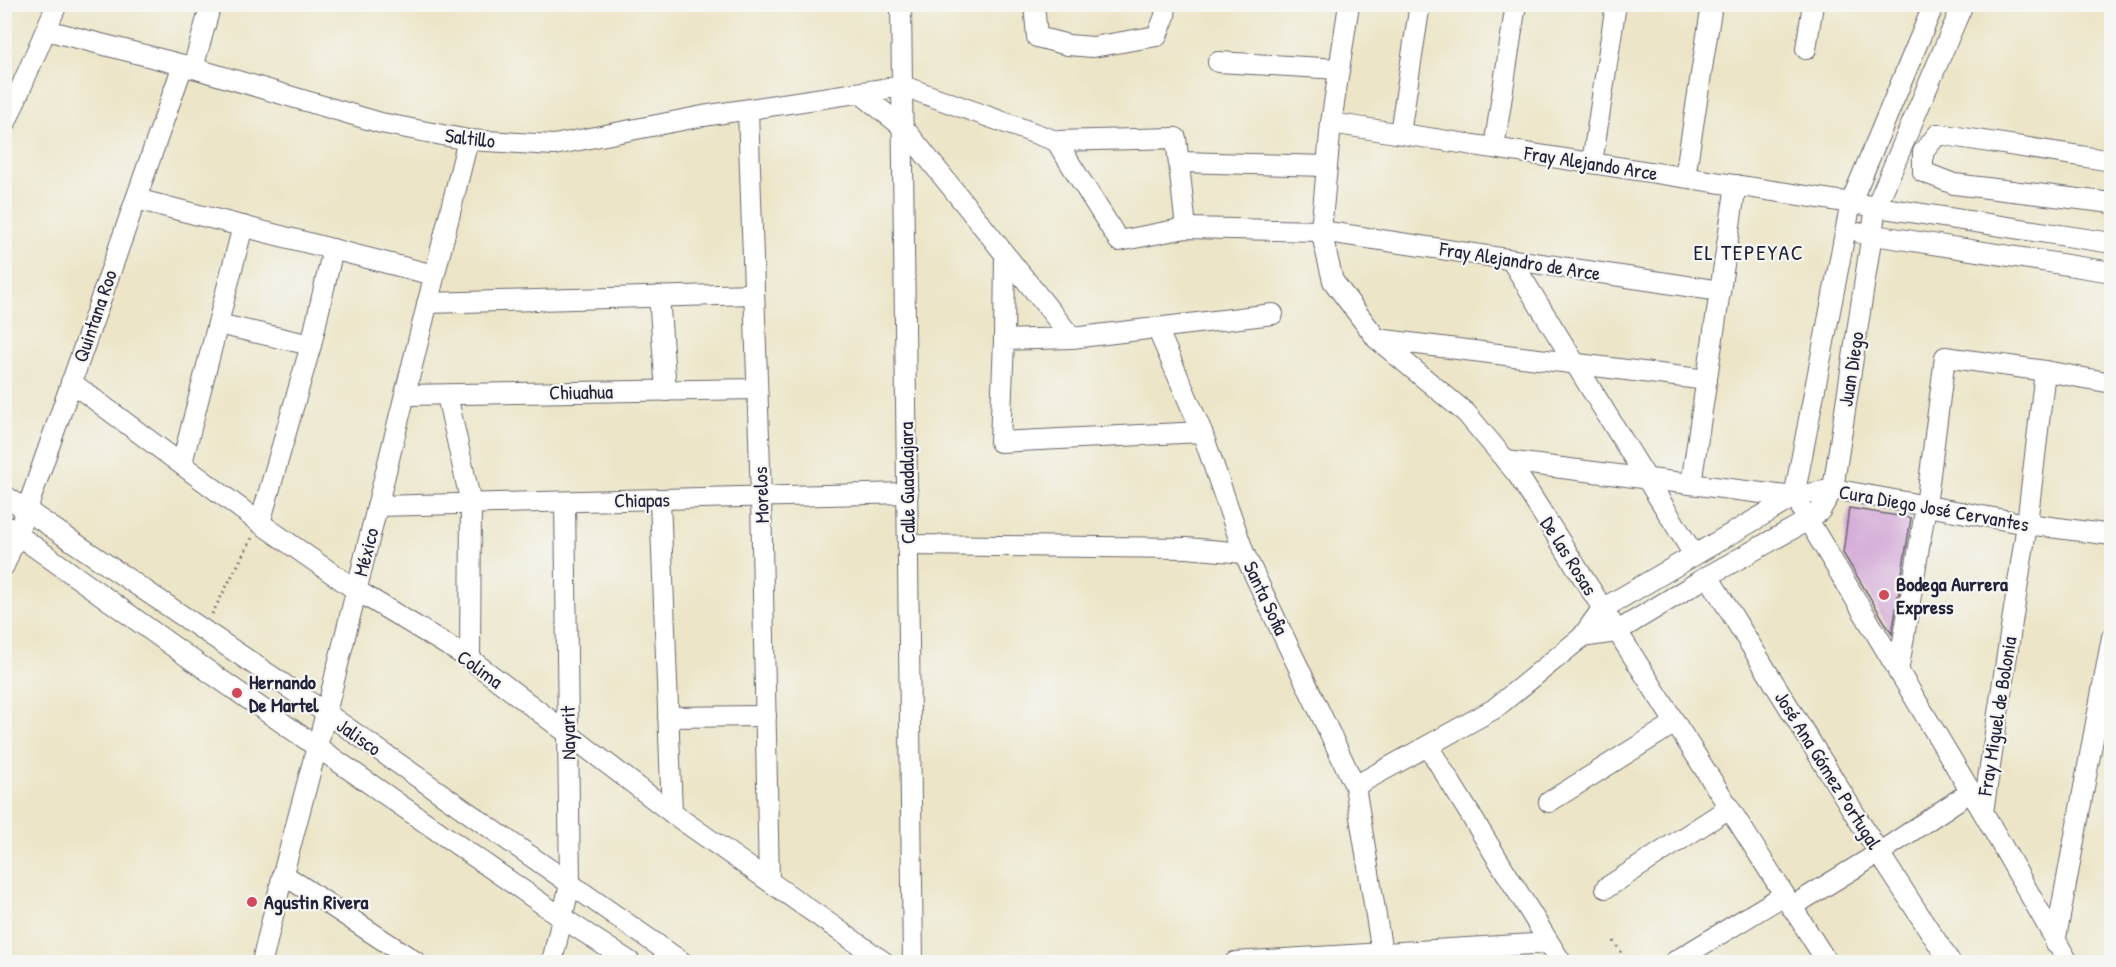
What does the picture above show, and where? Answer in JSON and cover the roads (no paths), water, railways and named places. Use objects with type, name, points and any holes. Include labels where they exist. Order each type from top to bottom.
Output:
[{"type":"street","points":[[4,127],[57,4]]},
{"type":"street","name":"Quintana Roo","points":[[4,566],[10,529],[27,509],[136,199],[211,4]]},
{"type":"street","name":"Calle Guadalajara","points":[[901,4],[913,963]]},
{"type":"street","points":[[1034,4],[1037,37],[1068,45],[1093,47],[1157,36],[1165,16],[1166,4]]},
{"type":"street","name":"De las Rosas","points":[[1349,4],[1331,123],[1321,231],[1333,281],[1377,339],[1466,412],[1518,475],[1827,963]]},
{"type":"street","points":[[1400,134],[1420,4]]},
{"type":"street","points":[[1494,148],[1516,4]]},
{"type":"street","points":[[1592,163],[1616,4]]},
{"type":"street","points":[[1685,177],[1712,4]]},
{"type":"street","points":[[1806,49],[1814,4]]},
{"type":"street","name":"Juan Diego","points":[[1794,497],[1851,202],[1934,4]]},
{"type":"street","name":"Juan Diego","points":[[1616,632],[1708,576],[1808,520],[1820,511],[1833,489],[1876,207],[1964,4]]},
{"type":"street","name":"Saltillo","points":[[46,30],[188,66],[381,123],[468,140],[554,146],[703,116],[903,86]]},
{"type":"street","points":[[1218,62],[1339,69]]},
{"type":"street","points":[[903,86],[1056,141],[1176,138],[1186,228],[1119,240],[1056,141]]},
{"type":"street","points":[[860,93],[904,128],[1072,338]]},
{"type":"street","name":"Morelos","points":[[748,110],[761,497],[769,881]]},
{"type":"street","name":"Fray Alejando Arce","points":[[1331,123],[2112,243]]},
{"type":"street","points":[[2112,161],[1938,134],[1923,152],[1923,172],[1954,184],[2112,203]]},
{"type":"street","name":"México","points":[[262,963],[468,140]]},
{"type":"street","points":[[1180,162],[1326,166]]},
{"type":"street","points":[[1691,484],[1736,185]]},
{"type":"street","points":[[136,199],[434,275]]},
{"type":"street","points":[[182,463],[243,226]]},
{"type":"street","name":"Fray Alejandro de Arce","points":[[1186,228],[1321,231],[1720,291]]},
{"type":"street","points":[[1846,231],[2112,272]]},
{"type":"street","points":[[260,523],[311,345],[333,249]]},
{"type":"street","points":[[1005,255],[1000,442],[1202,432]]},
{"type":"street","points":[[1512,260],[1694,555]]},
{"type":"street","points":[[427,303],[754,294]]},
{"type":"street","points":[[659,297],[666,391]]},
{"type":"street","points":[[1004,340],[1072,338],[1274,314]]},
{"type":"street","points":[[218,324],[311,345]]},
{"type":"street","points":[[1157,328],[1202,432],[1244,553]]},
{"type":"street","points":[[1377,339],[1707,380]]},
{"type":"street","points":[[1898,672],[1926,506],[1945,357],[2112,383]]},
{"type":"street","name":"Fray Miguel de Bolonia","points":[[1983,812],[2027,525],[2045,371]]},
{"type":"street","name":"Colima","points":[[71,382],[260,523],[356,590],[470,659],[672,813],[884,963]]},
{"type":"street","name":"Chiuahua","points":[[405,396],[757,389]]},
{"type":"street","points":[[447,395],[471,504],[470,659]]},
{"type":"street","name":"Cura Diego José Cervantes","points":[[1506,461],[1794,497],[1833,489],[2027,525],[2112,535]]},
{"type":"street","name":"Chiapas","points":[[377,506],[908,493]]},
{"type":"street","name":"Jalisco","points":[[4,495],[326,713],[682,963]]},
{"type":"street","points":[[1355,786],[1494,709],[1582,637],[1602,609],[1794,497]]},
{"type":"street","name":"Fray Miguel de Bolonia","points":[[1794,497],[1983,812],[2068,963]]},
{"type":"street","points":[[660,499],[672,813]]},
{"type":"street","name":"Nayarit","points":[[552,963],[570,884],[565,502]]},
{"type":"street","name":"Jalisco","points":[[10,529],[189,657],[630,963]]},
{"type":"street","name":"Santa Sofia","points":[[908,545],[1187,548],[1244,553],[1355,786],[1381,958]]},
{"type":"street","name":"José Ana Gómez Portugal","points":[[1708,576],[1879,853],[1950,963]]},
{"type":"street","points":[[189,657],[204,630]]},
{"type":"street","points":[[1582,637],[1616,632]]},
{"type":"street","points":[[2055,943],[2112,637]]},
{"type":"street","points":[[668,717],[766,716]]},
{"type":"street","points":[[1549,802],[1675,723]]},
{"type":"street","points":[[1428,746],[1561,963]]},
{"type":"street","points":[[1674,963],[1879,853],[1970,792]]},
{"type":"street","points":[[1606,888],[1729,808]]},
{"type":"street","points":[[283,874],[416,963]]},
{"type":"street","points":[[1235,963],[1498,954],[1549,943]]},
{"type":"place","name":"Bodega Aurrera Express","points":[[1884,595]]},
{"type":"place","name":"Hernando De Martel","points":[[237,693]]},
{"type":"place","name":"Agustin Rivera","points":[[252,902]]},
{"type":"district","name":"EL TEPEYAC","points":[[1749,252]]}]
